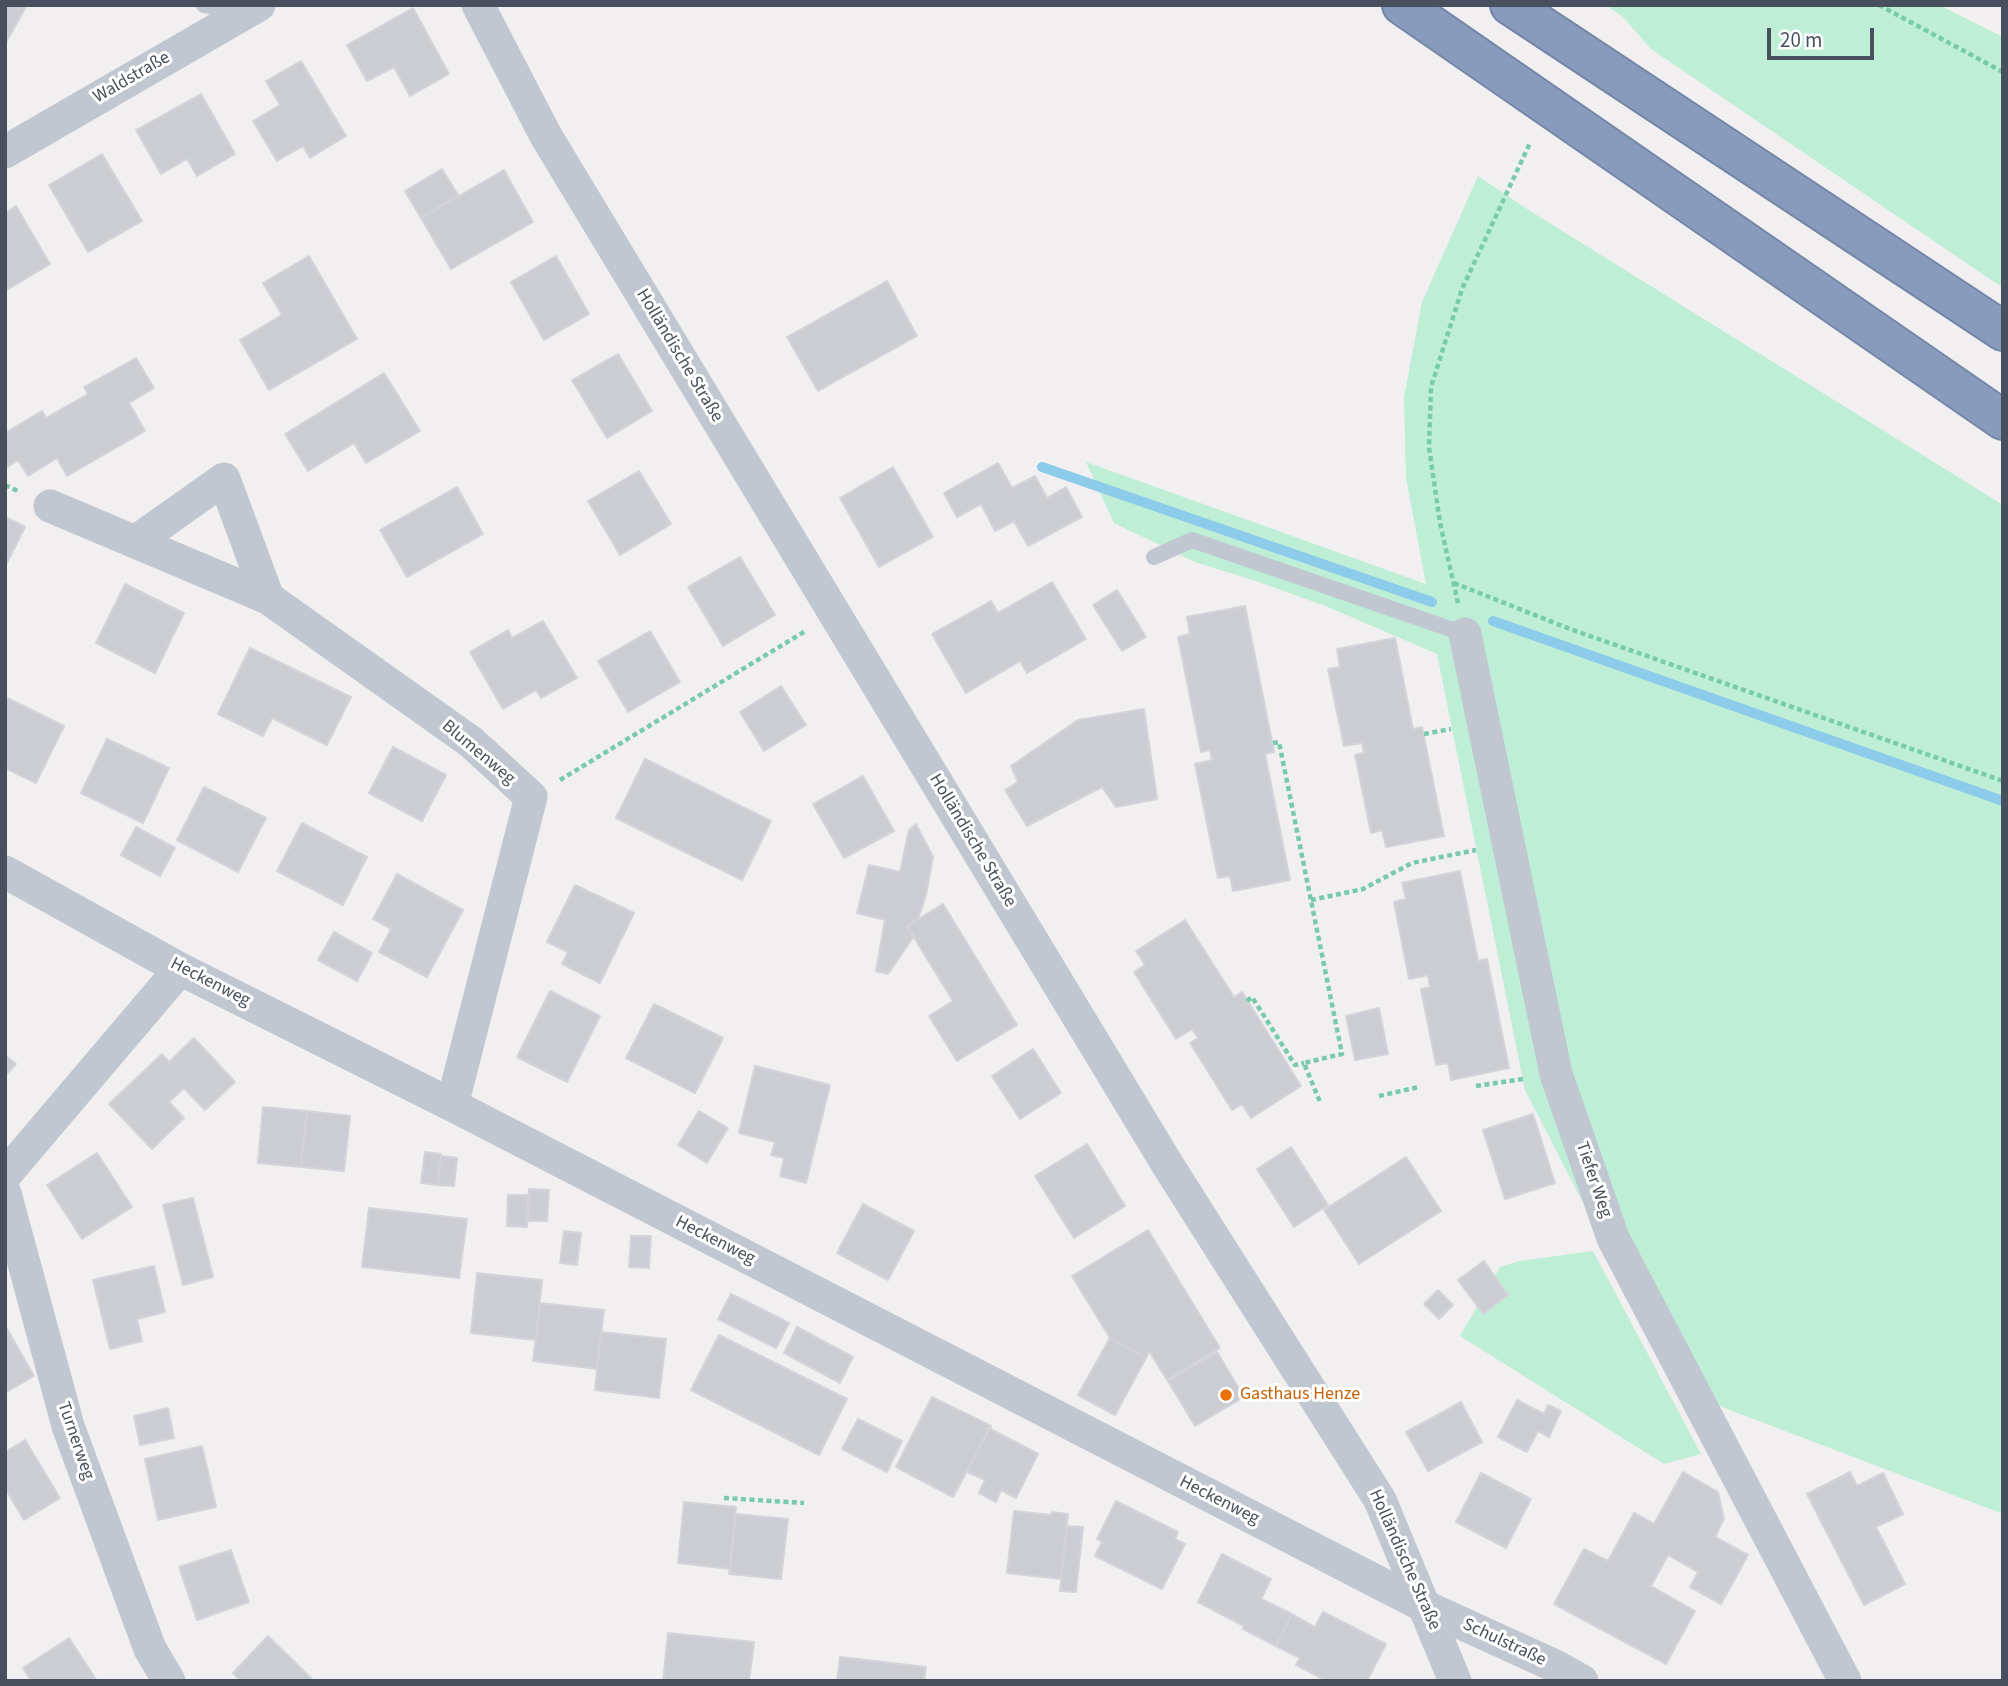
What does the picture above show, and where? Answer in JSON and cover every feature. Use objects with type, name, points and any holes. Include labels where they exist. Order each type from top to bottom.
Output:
[{"type":"highway","points":[[1402,5],[2003,420]]},
{"type":"highway","points":[[1510,5],[2003,331]]},
{"type":"street","name":"Holländische Straße","points":[[478,5],[546,136],[1169,1167],[1380,1500],[1455,1681]]},
{"type":"street","name":"Waldstraße","points":[[5,152],[253,8]]},
{"type":"street","points":[[135,542],[224,479],[268,598]]},
{"type":"street","name":"Blumenweg","points":[[50,506],[268,598],[471,742],[531,797],[452,1105]]},
{"type":"street","name":"Tiefer Weg","points":[[1465,634],[1556,1074],[1613,1238],[1846,1681]]},
{"type":"street","name":"Heckenweg","points":[[5,872],[180,969],[452,1105],[1426,1607]]},
{"type":"street","points":[[5,1175],[180,969]]},
{"type":"street","name":"Turnerweg","points":[[5,1193],[68,1426],[150,1649],[169,1681]]},
{"type":"street","name":"Schulstraße","points":[[1426,1607],[1582,1681]]},
{"type":"lane","points":[[204,5],[253,8]]},
{"type":"lane","points":[[1154,556],[1192,540],[1465,634]]},
{"type":"path","points":[[1879,5],[2003,72]]},
{"type":"path","points":[[1531,143],[1462,289],[1431,387],[1429,447],[1440,523],[1454,583],[1570,629],[2003,780]]},
{"type":"path","points":[[531,797],[834,613]]},
{"type":"path","points":[[1247,1001],[1252,997],[1295,1065],[1342,1054],[1279,742],[1273,743]]},
{"type":"path","points":[[1311,900],[1363,889],[1412,863],[1508,844]]},
{"type":"path","points":[[1304,1063],[1320,1102]]},
{"type":"path","points":[[1476,1086],[1556,1074]]},
{"type":"path","points":[[1379,1096],[1419,1087]]},
{"type":"path","points":[[724,1498],[804,1503]]},
{"type":"green space","points":[[1606,5],[1939,5],[2003,37],[2003,288],[1651,49],[1623,17]]},
{"type":"green space","points":[[1478,176],[2003,505],[2003,1514],[1680,1391],[1525,1090],[1437,654],[1328,607],[1195,562],[1114,523],[1086,462],[1426,584],[1406,478],[1404,397],[1422,302]]},
{"type":"green space","points":[[1593,1251],[1701,1454],[1664,1464],[1460,1336],[1500,1267],[1520,1261]]},
{"type":"building","points":[[5,5],[27,5],[5,44]]},
{"type":"building","points":[[413,8],[449,74],[410,96],[394,67],[367,81],[347,45]]},
{"type":"building","points":[[301,61],[346,136],[310,158],[303,146],[277,161],[253,121],[280,105],[266,81]]},
{"type":"building","points":[[201,94],[235,154],[197,176],[187,159],[161,174],[136,130]]},
{"type":"building","points":[[102,154],[142,221],[88,252],[49,185]]},
{"type":"building","points":[[442,169],[458,195],[421,218],[405,191]]},
{"type":"building","points":[[504,170],[533,222],[451,269],[421,218]]},
{"type":"building","points":[[16,206],[50,264],[5,291],[5,213]]},
{"type":"building","points":[[309,256],[357,339],[269,390],[240,340],[282,315],[263,283]]},
{"type":"building","points":[[556,256],[589,314],[544,340],[511,282]]},
{"type":"building","points":[[887,281],[917,336],[818,391],[787,337]]},
{"type":"building","points":[[618,354],[652,411],[607,438],[572,380]]},
{"type":"building","points":[[136,358],[154,388],[129,403],[145,431],[67,476],[57,458],[28,476],[18,460],[6,468],[5,433],[42,411],[46,418],[88,394],[84,387]]},
{"type":"building","points":[[384,373],[420,431],[366,463],[354,443],[308,471],[285,434]]},
{"type":"building","points":[[998,463],[1012,488],[1035,476],[1047,498],[1066,487],[1082,517],[1028,546],[1014,521],[995,531],[981,504],[957,517],[944,493]]},
{"type":"building","points":[[893,467],[933,537],[879,567],[840,498]]},
{"type":"building","points":[[639,471],[671,524],[620,555],[588,501]]},
{"type":"building","points":[[457,487],[483,534],[407,577],[380,530]]},
{"type":"building","points":[[5,517],[25,527],[5,567]]},
{"type":"building","points":[[740,557],[775,615],[723,646],[688,587]]},
{"type":"building","points":[[1052,582],[1086,639],[1027,673],[1020,661],[966,693],[932,634],[991,601],[998,613]]},
{"type":"building","points":[[125,584],[184,613],[155,673],[96,643]]},
{"type":"building","points":[[1117,590],[1146,637],[1122,651],[1093,605]]},
{"type":"building","points":[[1245,606],[1274,752],[1265,754],[1290,880],[1233,891],[1230,876],[1218,878],[1195,764],[1212,760],[1210,750],[1201,752],[1178,637],[1190,634],[1187,617]]},
{"type":"building","points":[[543,621],[577,678],[541,698],[536,690],[503,709],[470,652],[508,630],[512,638]]},
{"type":"building","points":[[650,631],[680,682],[628,712],[598,661]]},
{"type":"building","points":[[1395,638],[1413,729],[1422,727],[1444,836],[1386,847],[1382,830],[1371,833],[1355,755],[1364,753],[1362,743],[1344,746],[1328,669],[1340,667],[1337,649]]},
{"type":"building","points":[[250,648],[351,697],[327,745],[272,718],[263,736],[218,714]]},
{"type":"building","points":[[781,686],[806,725],[764,751],[740,712]]},
{"type":"building","points":[[5,697],[64,726],[36,783],[5,768]]},
{"type":"building","points":[[1144,709],[1157,799],[1116,807],[1102,787],[1027,826],[1005,790],[1018,782],[1011,766],[1078,720]]},
{"type":"building","points":[[107,739],[169,768],[143,823],[81,793]]},
{"type":"building","points":[[393,747],[446,775],[422,821],[369,793]]},
{"type":"building","points":[[645,759],[771,821],[742,880],[616,818]]},
{"type":"building","points":[[863,776],[894,831],[844,858],[813,804]]},
{"type":"building","points":[[204,787],[266,818],[238,872],[177,840]]},
{"type":"building","points":[[302,823],[367,857],[343,905],[277,871]]},
{"type":"building","points":[[916,824],[933,857],[926,895],[918,919],[907,926],[914,936],[888,974],[876,971],[885,920],[857,913],[869,865],[900,872],[909,830]]},
{"type":"building","points":[[136,827],[175,848],[160,876],[121,855]]},
{"type":"building","points":[[1460,871],[1478,961],[1487,959],[1509,1068],[1451,1080],[1448,1063],[1436,1065],[1421,989],[1430,987],[1428,975],[1409,979],[1394,902],[1406,899],[1402,883]]},
{"type":"building","points":[[397,874],[463,910],[427,977],[379,952],[391,929],[373,919]]},
{"type":"building","points":[[575,885],[634,913],[600,983],[562,964],[568,952],[547,942]]},
{"type":"building","points":[[943,904],[1017,1025],[957,1061],[929,1016],[953,1001],[907,926]]},
{"type":"building","points":[[1185,920],[1234,997],[1242,992],[1301,1086],[1251,1118],[1242,1104],[1232,1110],[1190,1043],[1198,1038],[1192,1029],[1176,1039],[1134,972],[1145,965],[1136,951]]},
{"type":"building","points":[[334,932],[372,953],[357,981],[318,960]]},
{"type":"building","points":[[550,991],[600,1016],[567,1082],[517,1057]]},
{"type":"building","points":[[654,1004],[723,1038],[695,1093],[626,1058]]},
{"type":"building","points":[[1379,1008],[1388,1054],[1355,1060],[1346,1016]]},
{"type":"building","points":[[194,1038],[235,1082],[205,1110],[184,1088],[169,1102],[184,1118],[152,1149],[109,1104],[162,1054],[169,1062]]},
{"type":"building","points":[[1033,1049],[1061,1093],[1020,1119],[992,1076]]},
{"type":"building","points":[[5,1055],[16,1064],[5,1076]]},
{"type":"building","points":[[755,1066],[830,1085],[806,1183],[780,1176],[784,1158],[771,1155],[775,1142],[739,1133]]},
{"type":"building","points":[[263,1107],[307,1111],[301,1167],[258,1163]]},
{"type":"building","points":[[307,1111],[350,1116],[344,1171],[301,1167]]},
{"type":"building","points":[[699,1111],[728,1128],[707,1163],[678,1145]]},
{"type":"building","points":[[1533,1114],[1555,1183],[1505,1199],[1483,1130]]},
{"type":"building","points":[[1087,1144],[1125,1206],[1074,1238],[1035,1176]]},
{"type":"building","points":[[1291,1147],[1328,1205],[1294,1227],[1257,1169]]},
{"type":"building","points":[[425,1152],[441,1154],[438,1185],[421,1183]]},
{"type":"building","points":[[97,1153],[132,1207],[82,1239],[47,1185]]},
{"type":"building","points":[[441,1156],[457,1158],[454,1186],[438,1185]]},
{"type":"building","points":[[1406,1157],[1441,1211],[1359,1264],[1324,1210]]},
{"type":"building","points":[[529,1189],[549,1190],[547,1221],[528,1221]]},
{"type":"building","points":[[508,1195],[528,1195],[527,1227],[507,1226]]},
{"type":"building","points":[[193,1198],[213,1277],[183,1285],[163,1205]]},
{"type":"building","points":[[863,1204],[914,1231],[888,1280],[837,1253]]},
{"type":"building","points":[[369,1208],[467,1219],[459,1278],[362,1267]]},
{"type":"building","points":[[1148,1230],[1220,1348],[1167,1380],[1149,1351],[1146,1358],[1110,1338],[1072,1276]]},
{"type":"building","points":[[564,1231],[581,1233],[577,1265],[560,1263]]},
{"type":"building","points":[[631,1236],[651,1236],[649,1268],[629,1267]]},
{"type":"building","points":[[1484,1261],[1508,1295],[1483,1314],[1458,1280]]},
{"type":"building","points":[[154,1266],[165,1312],[137,1319],[142,1341],[110,1349],[93,1280]]},
{"type":"building","points":[[477,1273],[542,1280],[536,1340],[471,1333]]},
{"type":"building","points":[[1438,1290],[1453,1305],[1439,1319],[1424,1304]]},
{"type":"building","points":[[731,1294],[789,1323],[776,1348],[718,1319]]},
{"type":"building","points":[[540,1303],[604,1310],[597,1369],[533,1361]]},
{"type":"building","points":[[797,1327],[853,1357],[840,1383],[784,1353]]},
{"type":"building","points":[[5,1328],[34,1376],[5,1393]]},
{"type":"building","points":[[601,1332],[666,1339],[659,1398],[595,1390]]},
{"type":"building","points":[[719,1335],[847,1399],[819,1455],[691,1390]]},
{"type":"building","points":[[1110,1338],[1146,1358],[1115,1415],[1078,1395]]},
{"type":"building","points":[[1217,1352],[1244,1397],[1195,1426],[1168,1381]]},
{"type":"building","points":[[932,1397],[991,1426],[953,1497],[896,1467]]},
{"type":"building","points":[[1517,1400],[1544,1414],[1548,1405],[1561,1411],[1549,1437],[1538,1431],[1527,1452],[1498,1437]]},
{"type":"building","points":[[1461,1402],[1482,1442],[1428,1471],[1406,1432]]},
{"type":"building","points":[[168,1408],[174,1438],[140,1445],[134,1416]]},
{"type":"building","points":[[858,1419],[902,1441],[887,1472],[842,1449]]},
{"type":"building","points":[[989,1428],[1038,1454],[1016,1498],[1001,1490],[996,1502],[979,1493],[985,1480],[967,1472]]},
{"type":"building","points":[[25,1440],[60,1498],[24,1520],[5,1488],[5,1452]]},
{"type":"building","points":[[202,1446],[216,1507],[158,1520],[145,1459]]},
{"type":"building","points":[[1683,1472],[1718,1492],[1724,1519],[1715,1537],[1748,1555],[1721,1604],[1690,1587],[1698,1572],[1668,1555],[1651,1586],[1695,1611],[1666,1664],[1554,1604],[1584,1549],[1608,1561],[1634,1513],[1654,1524]]},
{"type":"building","points":[[1850,1472],[1857,1486],[1883,1473],[1903,1514],[1876,1527],[1905,1584],[1864,1605],[1807,1494]]},
{"type":"building","points":[[1481,1473],[1531,1499],[1506,1548],[1456,1522]]},
{"type":"building","points":[[1116,1501],[1178,1532],[1175,1539],[1185,1544],[1162,1589],[1095,1556],[1102,1542],[1097,1539]]},
{"type":"building","points":[[684,1502],[736,1507],[730,1569],[678,1563]]},
{"type":"building","points":[[1014,1511],[1068,1514],[1061,1579],[1007,1573]]},
{"type":"building","points":[[736,1514],[788,1519],[781,1579],[729,1574]]},
{"type":"building","points":[[1067,1526],[1083,1527],[1076,1592],[1060,1591]]},
{"type":"building","points":[[231,1550],[249,1602],[197,1620],[179,1567]]},
{"type":"building","points":[[1222,1554],[1271,1579],[1261,1599],[1292,1614],[1276,1646],[1198,1602]]},
{"type":"building","points":[[1323,1612],[1386,1644],[1367,1681],[1327,1681],[1296,1665],[1300,1658],[1276,1646],[1292,1614],[1315,1627]]},
{"type":"building","points":[[668,1633],[754,1642],[749,1681],[663,1681]]},
{"type":"building","points":[[268,1636],[312,1679],[310,1681],[241,1681],[233,1673]]},
{"type":"building","points":[[69,1638],[97,1681],[31,1681],[23,1668]]},
{"type":"building","points":[[840,1657],[926,1667],[924,1681],[837,1681]]},
{"type":"waterway","points":[[1042,467],[1432,602]]},
{"type":"waterway","points":[[1493,621],[2003,801]]},
{"type":"place","name":"Gasthaus Henze","points":[[1226,1395]]}]
